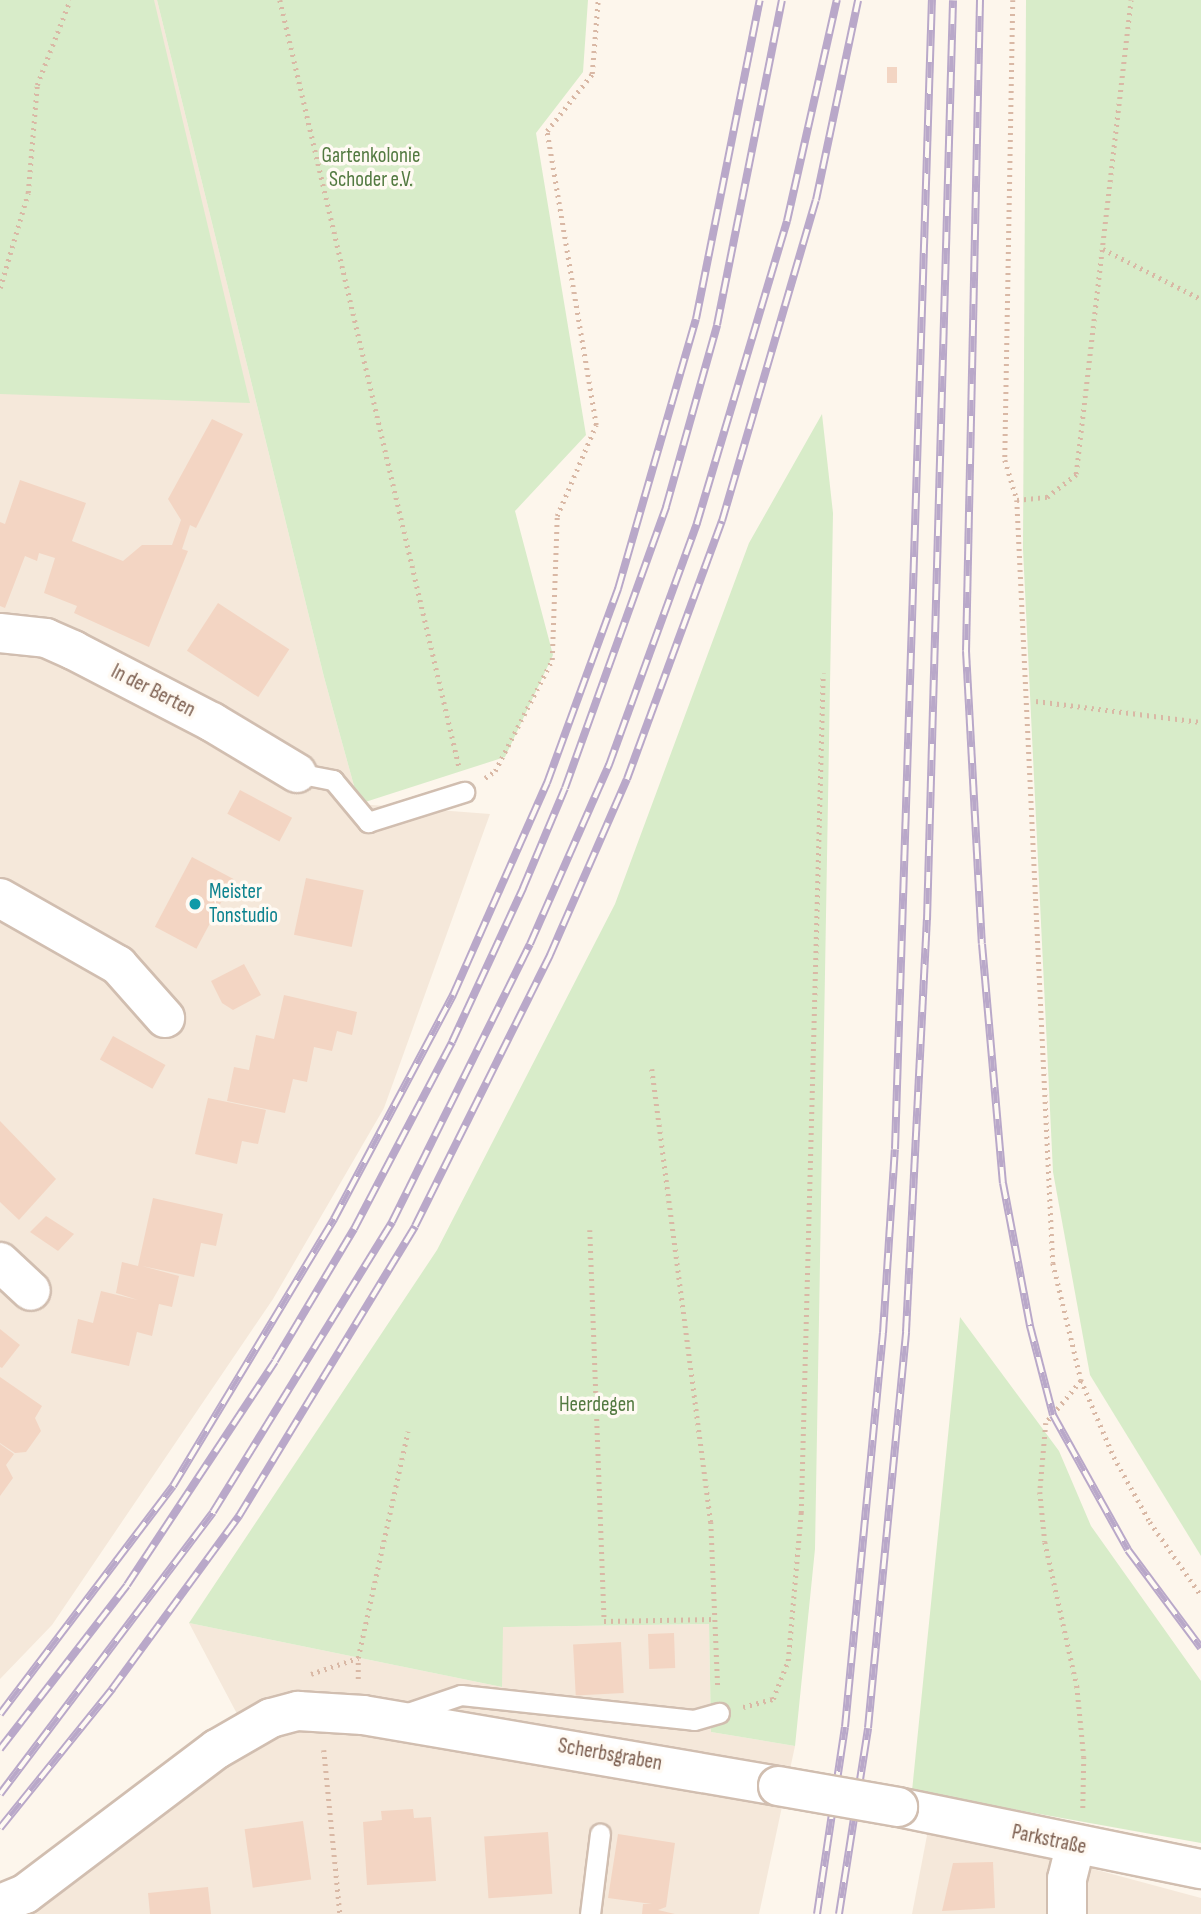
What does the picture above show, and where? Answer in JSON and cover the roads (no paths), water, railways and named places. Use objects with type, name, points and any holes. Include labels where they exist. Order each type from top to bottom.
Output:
[{"type":"street","name":"In der Berten","points":[[0,633],[46,638],[74,650],[212,722],[297,773]]},
{"type":"street","points":[[0,898],[118,965],[165,1018]]},
{"type":"street","points":[[0,1262],[31,1291]]},
{"type":"street","name":"Scherbsgraben","points":[[0,1904],[25,1894],[248,1729],[271,1717],[320,1711],[377,1717],[898,1807]]},
{"type":"street","name":"Parkstraße","points":[[898,1807],[1075,1846],[1201,1869]]},
{"type":"street","points":[[1067,1914],[1067,1879],[1075,1846]]},
{"type":"lane","points":[[297,773],[333,780],[368,822],[464,792]]},
{"type":"lane","points":[[377,1717],[461,1695],[694,1720],[719,1713]]},
{"type":"lane","points":[[590,1914],[600,1834]]},
{"type":"railway","points":[[0,1714],[173,1486],[334,1219],[453,995],[547,783],[618,589],[696,319],[760,0]]},
{"type":"railway","points":[[0,1749],[127,1585],[275,1361],[354,1229],[452,1042],[523,888],[565,788],[666,507],[717,325],[782,0]]},
{"type":"railway","points":[[0,1794],[213,1512],[392,1222],[530,944],[609,765],[697,523],[787,221],[837,0]]},
{"type":"railway","points":[[0,1828],[112,1689],[239,1516],[415,1226],[550,955],[627,779],[722,521],[816,200],[858,0]]},
{"type":"railway","points":[[817,1914],[845,1727],[883,1333],[895,1149],[932,0]]},
{"type":"railway","points":[[839,1914],[868,1728],[906,1332],[927,920],[953,0]]},
{"type":"railway","points":[[980,0],[966,651],[982,944],[1003,1183],[1030,1326],[1053,1415],[1128,1550],[1201,1648]]},
{"type":"place","name":"Meister Tonstudio","points":[[195,904]]},
{"type":"park label","name":"Gartenkolonie Schoder e.V.","points":[[371,168]]},
{"type":"park label","name":"Heerdegen","points":[[597,1405]]}]
